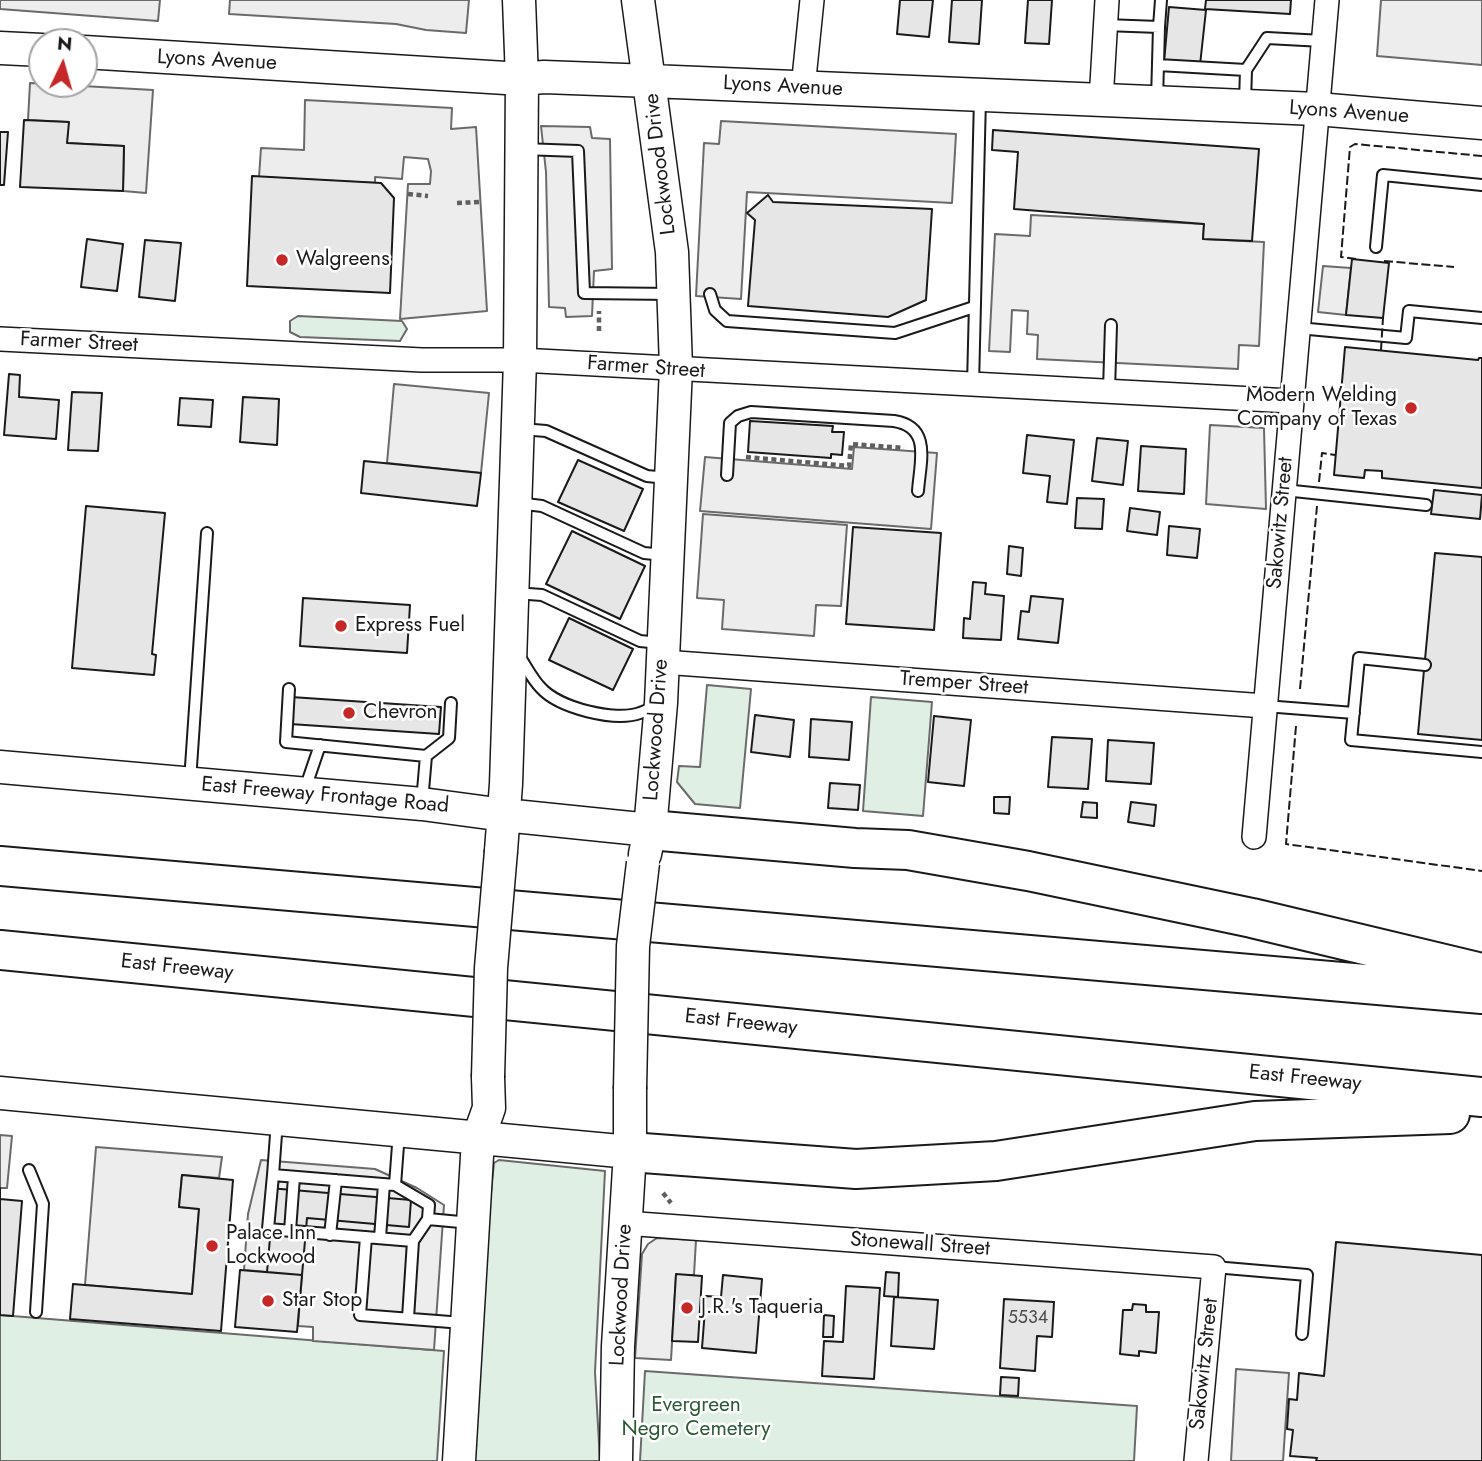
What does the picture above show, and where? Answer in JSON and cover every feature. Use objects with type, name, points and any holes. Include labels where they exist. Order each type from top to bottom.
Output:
[{"type":"highway","points":[[646,846],[908,850],[1028,871],[1264,921],[1482,973]]},
{"type":"highway","points":[[0,866],[1482,994]]},
{"type":"highway","name":"East Freeway","points":[[0,950],[1482,1097]]},
{"type":"highway","points":[[631,1152],[856,1169],[996,1161],[1255,1121],[1482,1113]]},
{"type":"main road","points":[[459,1461],[478,1139],[489,1108],[491,968],[504,815],[511,645],[520,360],[523,79],[519,0]]},
{"type":"main road","name":"Lockwood Drive","points":[[616,1461],[618,1346],[631,1152],[629,1089],[633,946],[661,703],[676,368],[672,252],[639,0]]},
{"type":"main road","points":[[0,48],[28,49]]},
{"type":"main road","name":"Lyons Avenue","points":[[98,53],[523,79],[544,77],[651,81],[1317,109],[1482,123]]},
{"type":"main road","name":"East Freeway Frontage Road","points":[[0,767],[422,804],[504,815],[646,846]]},
{"type":"main road","points":[[0,1093],[631,1152]]},
{"type":"street","points":[[803,88],[812,0]]},
{"type":"street","points":[[1101,101],[1107,0]]},
{"type":"street","name":"Sakowitz Street","points":[[1254,837],[1327,0]]},
{"type":"street","name":"Farmer Street","points":[[0,339],[422,360],[520,360],[1291,401]]},
{"type":"street","name":"Tremper Street","points":[[663,652],[1265,706]]},
{"type":"street","name":"Stonewall Street","points":[[625,1223],[1214,1267]]},
{"type":"street","name":"Sakowitz Street","points":[[1196,1461],[1214,1267]]},
{"type":"lane","points":[[1157,103],[1161,0]]},
{"type":"lane","points":[[1105,25],[1159,27]]},
{"type":"lane","points":[[1245,106],[1246,70],[1267,38],[1323,41]]},
{"type":"lane","points":[[1158,65],[1246,70]]},
{"type":"lane","points":[[973,384],[980,96]]},
{"type":"lane","points":[[522,149],[579,151],[584,293],[674,294]]},
{"type":"lane","points":[[1376,247],[1383,175],[1482,185]]},
{"type":"lane","points":[[710,294],[715,310],[727,321],[895,333],[975,307]]},
{"type":"lane","points":[[1298,328],[1406,338],[1409,311],[1482,318]]},
{"type":"lane","points":[[1109,390],[1111,325]]},
{"type":"lane","points":[[727,475],[730,423],[738,416],[751,412],[894,421],[912,427],[920,439],[918,491]]},
{"type":"lane","points":[[518,429],[546,431],[647,476],[671,478]]},
{"type":"lane","points":[[1284,490],[1426,505]]},
{"type":"lane","points":[[515,503],[542,506],[645,553],[668,555]]},
{"type":"lane","points":[[190,784],[206,533]]},
{"type":"lane","points":[[513,593],[542,595],[663,652]]},
{"type":"lane","points":[[511,645],[542,690],[561,703],[586,711],[614,715],[638,714],[661,703]]},
{"type":"lane","points":[[1424,665],[1359,659],[1351,740],[1482,752]]},
{"type":"lane","points":[[289,689],[286,742],[320,746],[426,755],[449,738],[451,703]]},
{"type":"lane","points":[[1265,706],[1354,713]]},
{"type":"lane","points":[[303,793],[320,746]]},
{"type":"lane","points":[[422,804],[426,755]]},
{"type":"lane","points":[[277,1119],[268,1229],[413,1241]]},
{"type":"lane","points":[[380,1238],[400,1129]]},
{"type":"lane","points":[[29,1170],[43,1205],[36,1312]]},
{"type":"lane","points":[[272,1175],[389,1184],[429,1205],[428,1219],[413,1241],[408,1318]]},
{"type":"lane","points":[[290,1231],[294,1177]]},
{"type":"lane","points":[[330,1234],[335,1180]]},
{"type":"lane","points":[[428,1219],[473,1223]]},
{"type":"lane","points":[[366,1237],[360,1315],[466,1323]]},
{"type":"lane","points":[[1214,1267],[1307,1275],[1302,1334]]},
{"type":"path","points":[[408,194],[428,196]]},
{"type":"path","points":[[457,203],[479,202]]},
{"type":"path","points":[[599,331],[600,305]]},
{"type":"path","points":[[741,453],[749,459],[849,466],[850,444],[912,449]]},
{"type":"green space","points":[[298,316],[402,321],[407,329],[400,341],[300,337],[290,332],[290,321]]},
{"type":"green space","points":[[707,685],[751,689],[740,808],[695,804],[677,782],[679,766],[700,767]]},
{"type":"green space","points":[[871,697],[932,702],[923,816],[863,811]]},
{"type":"green space","points":[[499,1160],[605,1171],[595,1372],[600,1461],[473,1461],[487,1231],[494,1163]]},
{"type":"green space","points":[[0,1315],[444,1351],[437,1461],[0,1461]]},
{"type":"green space","name":"Evergreen Negro Cemetery","points":[[645,1371],[1137,1406],[1134,1461],[640,1461]]},
{"type":"shaded area","points":[[0,0],[160,0],[158,21],[0,9]]},
{"type":"shaded area","points":[[230,0],[469,0],[466,33],[426,30],[396,24],[229,14]]},
{"type":"shaded area","points":[[1381,0],[1482,0],[1482,65],[1377,56]]},
{"type":"shaded area","points":[[98,87],[153,90],[146,193],[123,191],[124,146],[67,143],[68,122],[28,120],[29,98],[98,98]]},
{"type":"shaded area","points":[[305,100],[452,108],[451,129],[476,127],[487,311],[400,319],[408,184],[430,184],[428,159],[404,157],[402,179],[375,177],[375,183],[259,177],[261,148],[304,150]]},
{"type":"shaded area","points":[[721,121],[956,134],[952,203],[747,192],[741,299],[696,296],[704,143],[719,144]]},
{"type":"shaded area","points":[[541,126],[590,127],[592,138],[610,139],[612,269],[594,271],[592,316],[566,317],[565,308],[549,307],[546,172]]},
{"type":"shaded area","points":[[1031,215],[1204,224],[1203,239],[1264,242],[1259,346],[1239,345],[1238,369],[1037,359],[1038,335],[1027,334],[1028,311],[1012,310],[1010,352],[989,351],[995,234],[1030,236]]},
{"type":"shaded area","points":[[1323,266],[1351,268],[1346,315],[1318,312]]},
{"type":"shaded area","points":[[394,384],[489,393],[481,473],[387,463]]},
{"type":"shaded area","points":[[1210,425],[1264,428],[1266,509],[1206,504]]},
{"type":"shaded area","points":[[854,447],[937,453],[931,529],[700,511],[705,457],[852,469]]},
{"type":"shaded area","points":[[703,514],[847,525],[841,606],[816,605],[814,636],[722,629],[724,600],[697,598]]},
{"type":"shaded area","points":[[0,1135],[12,1136],[7,1188],[0,1188]]},
{"type":"shaded area","points":[[96,1147],[222,1157],[219,1178],[182,1175],[179,1207],[199,1209],[192,1294],[85,1285]]},
{"type":"shaded area","points":[[261,1160],[375,1169],[417,1188],[444,1205],[434,1350],[313,1341],[313,1327],[298,1326],[302,1275],[244,1270],[248,1214]]},
{"type":"shaded area","points":[[657,1238],[696,1240],[694,1275],[676,1275],[671,1360],[635,1358],[642,1254],[648,1244]]},
{"type":"shaded area","points":[[1236,1369],[1289,1373],[1283,1461],[1231,1461]]},
{"type":"building","points":[[900,0],[933,0],[929,37],[897,34]]},
{"type":"building","points":[[952,0],[982,0],[979,44],[949,42]]},
{"type":"building","points":[[1028,0],[1052,0],[1049,44],[1025,43]]},
{"type":"building","points":[[1206,0],[1291,0],[1290,14],[1205,9]]},
{"type":"building","points":[[1169,7],[1206,10],[1200,65],[1164,62]]},
{"type":"building","points":[[24,120],[69,122],[67,143],[124,146],[123,191],[20,187]]},
{"type":"building","points":[[993,130],[1259,149],[1252,241],[1203,239],[1204,224],[1014,209],[1018,152],[992,150]]},
{"type":"building","points":[[0,132],[8,132],[4,185],[0,185]]},
{"type":"building","name":"Walgreens","points":[[252,176],[381,183],[394,198],[390,293],[247,286]]},
{"type":"building","points":[[768,195],[773,202],[932,209],[926,300],[888,317],[748,306],[755,220],[747,213]]},
{"type":"building","points":[[87,239],[123,244],[117,291],[81,287]]},
{"type":"building","points":[[145,240],[181,243],[175,301],[139,297]]},
{"type":"building","points":[[1352,259],[1389,263],[1383,318],[1346,315]]},
{"type":"building","name":"Modern Welding Company of Texas","points":[[1345,347],[1478,360],[1482,358],[1482,488],[1382,478],[1382,471],[1365,470],[1364,478],[1334,475]]},
{"type":"building","points":[[9,374],[20,375],[19,397],[59,400],[56,439],[4,435]]},
{"type":"building","points":[[72,392],[102,393],[98,451],[68,450]]},
{"type":"building","points":[[243,397],[279,399],[277,445],[240,442]]},
{"type":"building","points":[[180,398],[213,400],[211,427],[178,425]]},
{"type":"building","points":[[750,421],[833,426],[832,432],[844,432],[842,455],[831,454],[831,458],[748,452]]},
{"type":"building","points":[[1027,435],[1074,440],[1067,504],[1047,502],[1050,476],[1023,473]]},
{"type":"building","points":[[1097,438],[1128,441],[1123,485],[1092,481]]},
{"type":"building","points":[[1141,446],[1186,449],[1184,494],[1138,491]]},
{"type":"building","points":[[578,460],[643,489],[624,531],[558,502]]},
{"type":"building","points":[[364,461],[481,473],[477,506],[361,493]]},
{"type":"building","points":[[1434,490],[1482,495],[1480,519],[1431,514]]},
{"type":"building","points":[[1077,498],[1104,499],[1102,529],[1075,528]]},
{"type":"building","points":[[86,506],[165,513],[152,654],[156,655],[154,675],[72,668]]},
{"type":"building","points":[[1130,508],[1160,512],[1157,535],[1127,531]]},
{"type":"building","points":[[1169,526],[1200,529],[1197,558],[1167,555]]},
{"type":"building","points":[[853,527],[941,533],[934,630],[846,624]]},
{"type":"building","points":[[572,531],[645,566],[620,619],[546,584]]},
{"type":"building","points":[[1009,546],[1023,548],[1021,576],[1007,574]]},
{"type":"building","points":[[1435,553],[1482,557],[1482,740],[1418,734]]},
{"type":"building","points":[[973,582],[986,583],[985,594],[1004,596],[1001,640],[963,638],[964,618],[970,619]]},
{"type":"building","points":[[1031,596],[1063,599],[1058,643],[1018,639],[1021,611],[1029,612]]},
{"type":"building","points":[[303,598],[410,605],[407,653],[300,646]]},
{"type":"building","points":[[569,618],[633,649],[613,690],[549,660]]},
{"type":"building","points":[[291,697],[441,707],[439,734],[290,724]]},
{"type":"building","points":[[755,715],[794,720],[790,757],[751,752]]},
{"type":"building","points":[[934,716],[971,720],[964,786],[928,782]]},
{"type":"building","points":[[811,719],[852,722],[849,760],[809,757]]},
{"type":"building","points":[[1052,737],[1092,739],[1088,789],[1048,787]]},
{"type":"building","points":[[1108,740],[1154,743],[1151,784],[1106,781]]},
{"type":"building","points":[[830,783],[860,785],[858,810],[828,808]]},
{"type":"building","points":[[994,797],[1010,797],[1009,814],[994,813]]},
{"type":"building","points":[[1083,802],[1097,803],[1097,818],[1081,817]]},
{"type":"building","points":[[1131,802],[1156,805],[1154,826],[1128,822]]},
{"type":"building","name":"Palace Inn Lockwood","points":[[182,1175],[233,1180],[221,1331],[70,1319],[73,1284],[192,1294],[199,1209],[179,1207]]},
{"type":"building","points":[[269,1188],[411,1200],[409,1227],[307,1218],[302,1275],[267,1272],[272,1215]]},
{"type":"building","points":[[0,1199],[22,1201],[13,1316],[0,1315]]},
{"type":"building","points":[[1336,1242],[1482,1255],[1482,1461],[1316,1461],[1317,1458],[1290,1456],[1293,1430],[1287,1429],[1289,1399],[1297,1400],[1299,1373],[1324,1376]]},
{"type":"building","name":"Star Stop","points":[[240,1270],[302,1275],[297,1332],[235,1327]]},
{"type":"building","points":[[886,1272],[899,1273],[898,1297],[884,1296]]},
{"type":"building","name":"J.R.'s Taqueria","points":[[676,1274],[702,1276],[698,1342],[672,1341]]},
{"type":"building","points":[[723,1275],[762,1279],[756,1353],[702,1348],[706,1296],[721,1297]]},
{"type":"building","points":[[846,1286],[880,1288],[874,1379],[822,1376],[824,1341],[843,1342]]},
{"type":"building","points":[[894,1297],[938,1300],[934,1349],[891,1346]]},
{"type":"building","points":[[1004,1299],[1054,1302],[1052,1337],[1037,1336],[1035,1371],[1000,1368]]},
{"type":"building","points":[[1133,1304],[1146,1305],[1146,1312],[1159,1312],[1156,1353],[1139,1351],[1139,1356],[1120,1354],[1123,1310],[1132,1310]]},
{"type":"building","points":[[824,1315],[834,1316],[833,1337],[823,1337]]},
{"type":"building","points":[[1001,1377],[1019,1378],[1018,1396],[1000,1395]]},
{"type":"fence","points":[[1356,259],[1341,257],[1350,147],[1355,144],[1482,156]]},
{"type":"fence","points":[[1384,261],[1454,267]]},
{"type":"fence","points":[[1381,350],[1383,318]]},
{"type":"fence","points":[[1319,482],[1322,453],[1335,455]]},
{"type":"fence","points":[[1300,689],[1317,506]]},
{"type":"fence","points":[[1296,726],[1286,844],[1482,871]]},
{"type":"place","name":"Walgreens","points":[[282,260]]},
{"type":"place","name":"Modern Welding Company of Texas","points":[[1411,408]]},
{"type":"place","name":"Express Fuel","points":[[341,626]]},
{"type":"place","name":"Chevron","points":[[349,713]]},
{"type":"place","name":"Palace Inn Lockwood","points":[[212,1246]]},
{"type":"place","name":"Star Stop","points":[[268,1301]]},
{"type":"place","name":"J.R.'s Taqueria","points":[[687,1308]]}]
